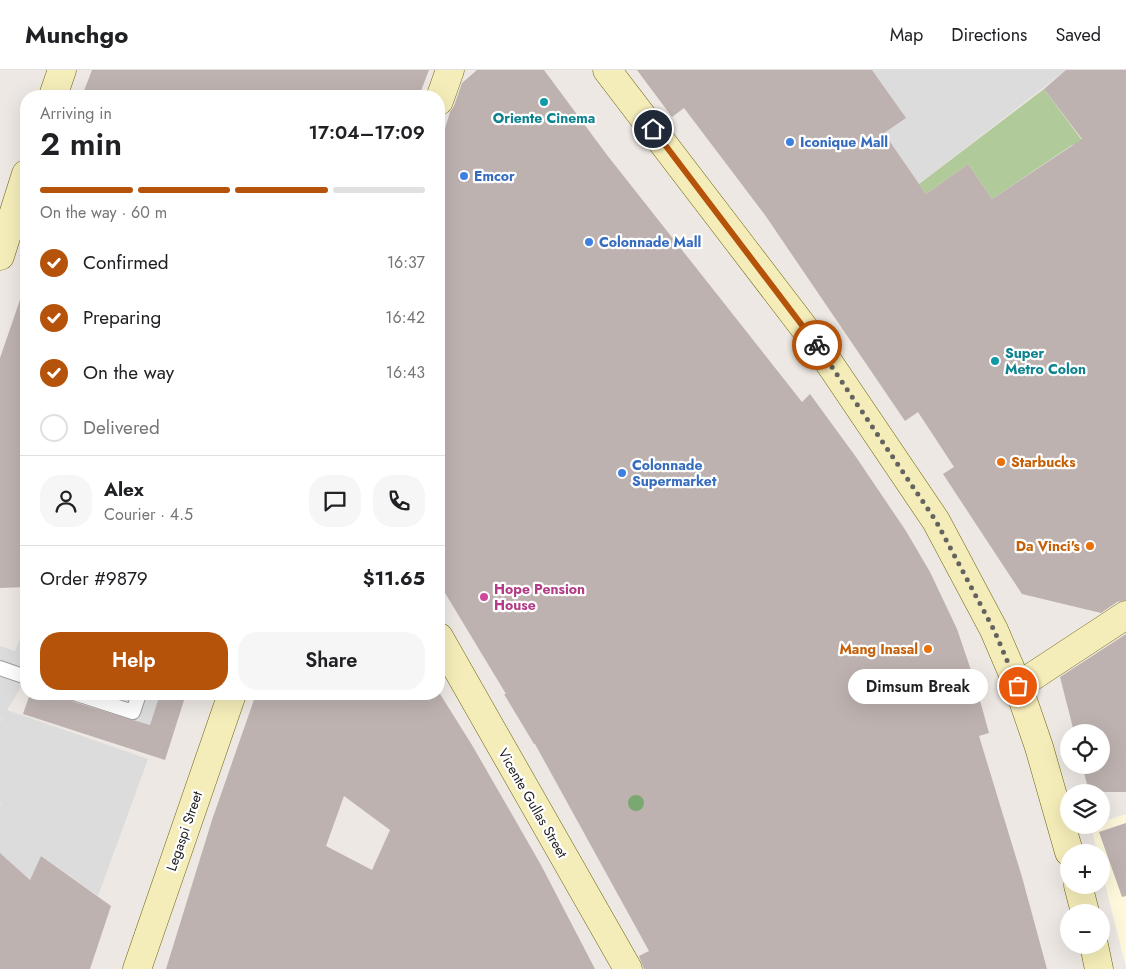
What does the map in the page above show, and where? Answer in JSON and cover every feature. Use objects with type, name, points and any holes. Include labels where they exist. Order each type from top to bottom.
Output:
[{"type":"main road","points":[[55,90],[62,70]]},
{"type":"main road","points":[[606,70],[815,342],[936,521],[994,630],[1018,686],[1039,747],[1068,844]]},
{"type":"main road","points":[[443,90],[450,71]]},
{"type":"main road","points":[[0,256],[14,203],[20,188]]},
{"type":"main road","points":[[1018,686],[1126,615]]},
{"type":"main road","name":"Vicente Gullas Street","points":[[445,649],[628,969]]},
{"type":"main road","name":"Legaspi Street","points":[[137,969],[230,700]]},
{"type":"main road","points":[[1096,954],[1099,969]]},
{"type":"lane","points":[[0,668],[20,675]]},
{"type":"lane","points":[[96,700],[133,712],[137,700]]},
{"type":"shaded area","points":[[872,70],[1066,70],[919,184],[884,133]]},
{"type":"shaded area","points":[[20,638],[20,689],[7,710],[148,759],[98,896],[41,856],[30,880],[0,853],[0,722],[3,716],[0,720],[0,646],[15,651]]},
{"type":"shaded area","points":[[73,700],[158,700],[150,725]]},
{"type":"shaded area","points":[[1126,814],[1126,967],[1108,894],[1110,894],[1110,844],[1095,844],[1093,834],[1110,834],[1110,819]]},
{"type":"green space","points":[[1044,89],[1084,143],[1072,145],[992,199],[968,164],[926,194],[919,184]]},
{"type":"building","points":[[92,70],[429,70],[421,90],[84,90]]},
{"type":"building","points":[[477,70],[544,70],[607,155],[802,402],[810,394],[856,457],[906,531],[930,572],[957,629],[974,679],[989,733],[979,736],[1022,877],[1047,969],[644,969],[639,956],[649,951],[535,744],[445,593],[445,128],[462,83]]},
{"type":"building","name":"Super Metro Colon","points":[[637,70],[872,70],[906,118],[884,133],[926,194],[968,164],[992,199],[1082,139],[1044,89],[1066,70],[1126,70],[1126,600],[1117,602],[1101,613],[1022,594],[943,474],[954,467],[918,412],[905,421],[765,215],[684,108],[672,117]]},
{"type":"building","points":[[20,300],[20,587],[0,588],[0,358]]},
{"type":"building","points":[[1126,634],[1126,792],[1110,792],[1110,784],[1087,784],[1084,774],[1110,774],[1110,724],[1072,724],[1060,677]]},
{"type":"building","points":[[28,700],[71,700],[150,725],[158,700],[184,700],[165,760],[23,714]]},
{"type":"building","points":[[254,700],[444,700],[541,865],[595,969],[166,969],[212,820]],"holes":[[[344,796],[390,830],[372,870],[326,846]]]},
{"type":"building","points":[[1126,823],[1126,896],[1122,897],[1110,863],[1110,844],[1103,844],[1100,834],[1110,834],[1110,828]]},
{"type":"building","points":[[0,853],[30,880],[41,856],[111,906],[90,969],[0,969]]},
{"type":"way so far","points":[[817,345],[936,521],[994,630],[1018,686]]},
{"type":"place","name":"Oriente Cinema","points":[[544,102]]},
{"type":"place","name":"Iconique Mall","points":[[790,142]]},
{"type":"place","name":"Emcor","points":[[464,176]]},
{"type":"place","name":"Colonnade Mall","points":[[589,242]]},
{"type":"place","name":"Super Metro Colon","points":[[995,361]]},
{"type":"place","name":"Starbucks","points":[[1001,462]]},
{"type":"place","name":"Colonnade Supermarket","points":[[622,473]]},
{"type":"place","name":"Da Vinci's","points":[[1090,546]]},
{"type":"place","name":"Hope Pension House","points":[[484,597]]},
{"type":"place","name":"Mang Inasal","points":[[928,649]]},
{"type":"place","name":"Dimsum Break","points":[[1018,686]]},
{"type":"route","points":[[653,129],[817,345]]}]
